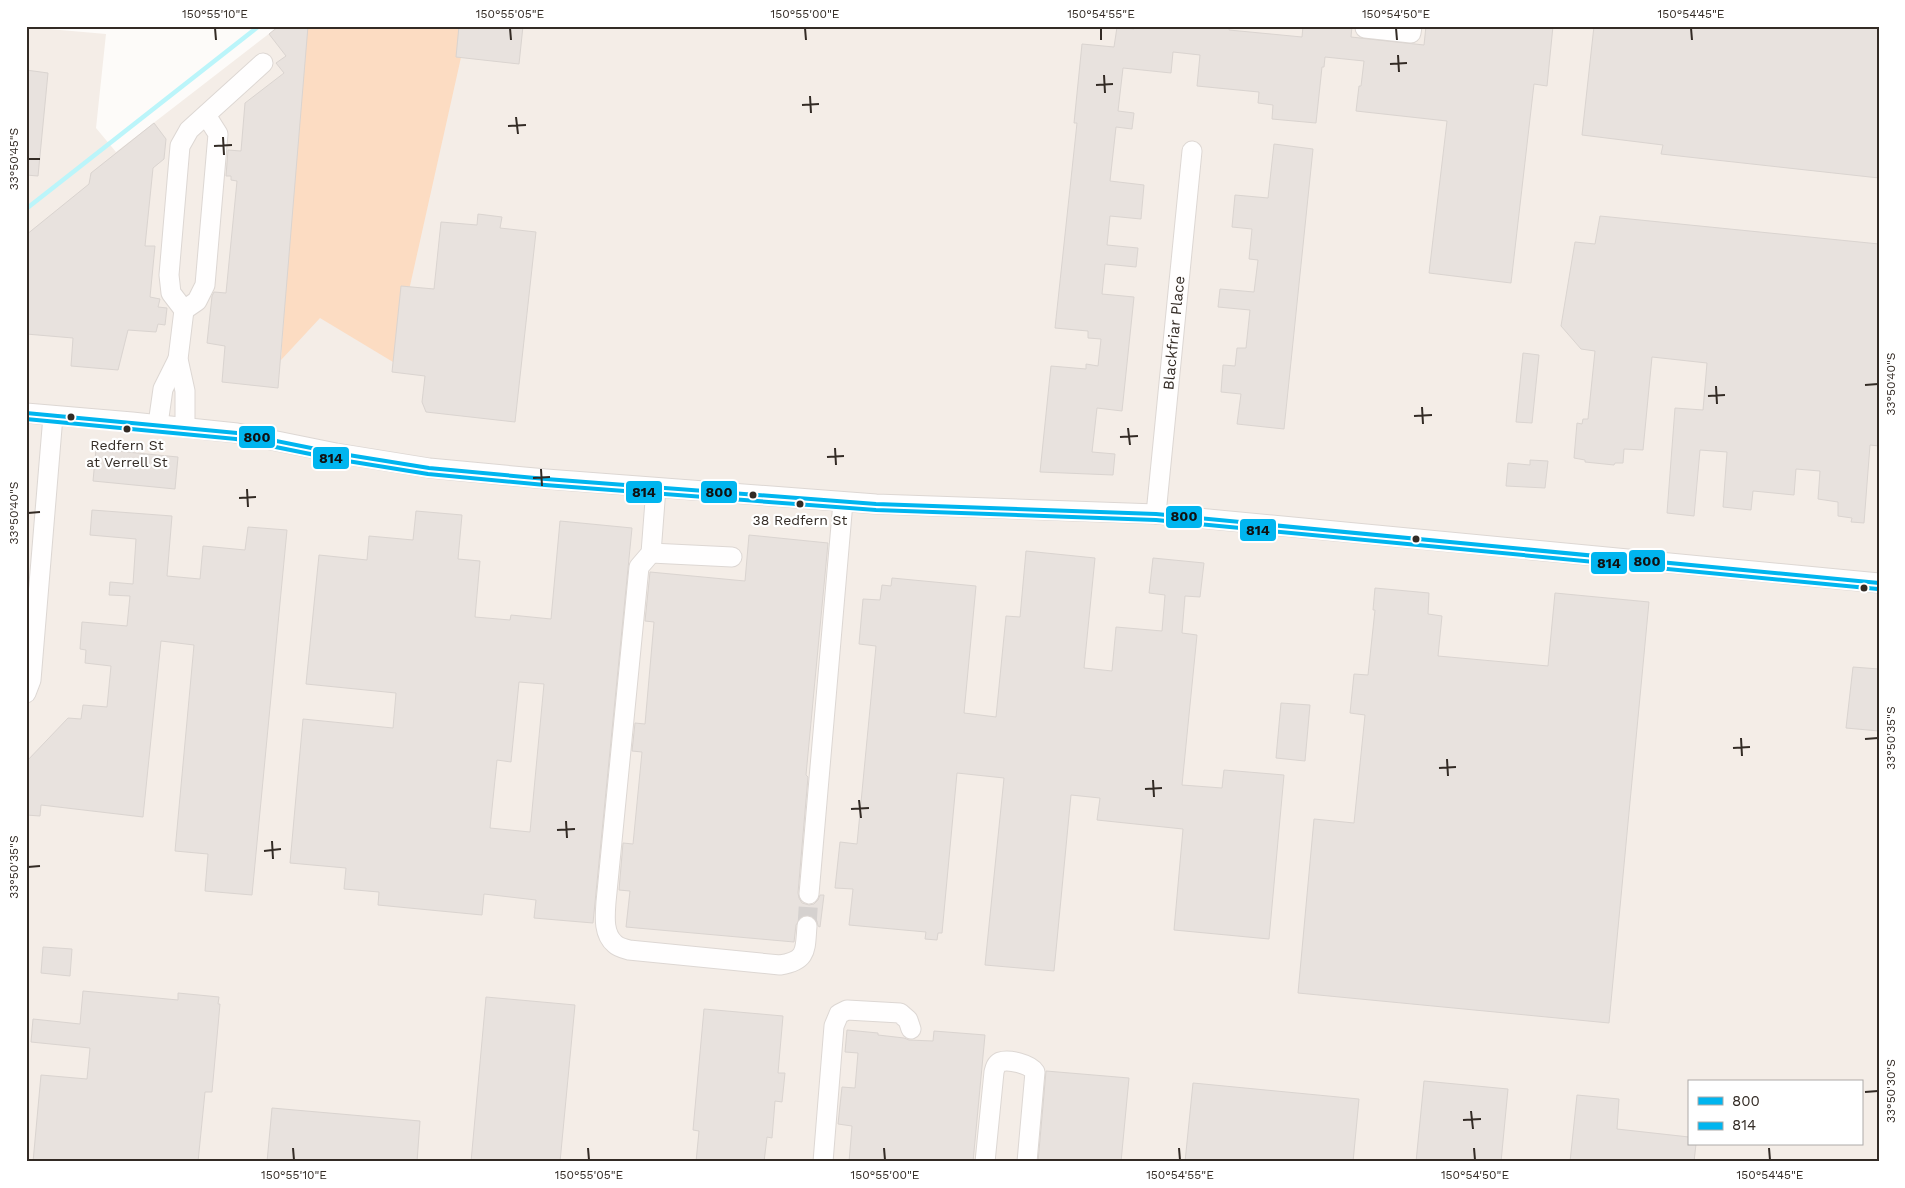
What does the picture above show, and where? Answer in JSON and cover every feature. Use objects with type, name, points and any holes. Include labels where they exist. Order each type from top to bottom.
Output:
[{"type":"street","points":[[1366,26],[1365,28],[1411,34],[1412,26]]},
{"type":"street","points":[[185,427],[184,391],[178,359],[184,310],[172,293],[169,275],[180,146],[189,130],[263,63]]},
{"type":"street","points":[[184,310],[197,301],[205,285],[218,134],[206,115]]},
{"type":"street","name":"Blackfriar Place","points":[[1156,514],[1192,151]]},
{"type":"street","points":[[158,424],[163,389],[178,359]]},
{"type":"street","points":[[26,414],[158,424],[236,433],[336,453],[429,468],[844,502],[1156,514],[1879,583]]},
{"type":"street","points":[[26,693],[31,680],[53,416]]},
{"type":"street","points":[[656,488],[651,553],[639,567],[606,902],[605,923],[608,935],[615,944],[629,950],[780,965],[797,961],[802,957],[807,926]]},
{"type":"street","points":[[809,894],[844,502]]},
{"type":"street","points":[[651,553],[732,557]]},
{"type":"street","points":[[823,1162],[834,1026],[839,1014],[847,1010],[900,1014],[908,1020],[911,1029]]},
{"type":"street","points":[[985,1162],[994,1072],[999,1062],[1006,1062],[1027,1066],[1035,1072],[1027,1162]]},
{"type":"shaded area","points":[[279,26],[1879,26],[1879,1162],[26,1162],[26,27],[106,34],[96,128],[116,152]]},
{"type":"shaded area","points":[[302,26],[468,26],[393,362],[320,318],[281,360]]},
{"type":"building","points":[[279,26],[308,26],[278,388],[222,382],[225,346],[207,343],[212,296],[214,292],[226,293],[237,181],[231,180],[231,176],[226,176],[228,150],[241,151],[245,103],[284,73],[276,63],[286,56],[269,34]]},
{"type":"building","points":[[459,26],[523,26],[519,64],[456,57]]},
{"type":"building","points":[[1135,26],[1230,26],[1229,30],[1302,37],[1303,26],[1352,26],[1351,37],[1424,45],[1426,26],[1553,26],[1547,86],[1534,84],[1511,283],[1429,273],[1447,121],[1356,111],[1364,61],[1325,57],[1324,67],[1322,67],[1316,123],[1272,119],[1273,105],[1258,103],[1259,92],[1197,86],[1200,55],[1173,52],[1171,73],[1123,68],[1118,111],[1134,113],[1132,129],[1116,127],[1110,181],[1144,185],[1141,219],[1110,216],[1107,245],[1138,248],[1136,267],[1105,264],[1102,294],[1134,297],[1122,411],[1097,408],[1092,452],[1115,454],[1113,475],[1040,472],[1051,366],[1086,369],[1086,364],[1098,366],[1101,339],[1088,338],[1088,331],[1055,328],[1077,123],[1074,123],[1082,44],[1114,47],[1117,27],[1134,29]]},
{"type":"building","points":[[1594,26],[1879,26],[1879,178],[1661,154],[1663,145],[1582,135]]},
{"type":"building","points":[[26,70],[48,73],[38,176],[26,175]]},
{"type":"building","points":[[154,123],[166,139],[164,159],[153,168],[145,246],[155,246],[150,297],[160,299],[158,307],[167,308],[165,325],[158,324],[156,332],[128,330],[118,370],[71,366],[73,338],[26,334],[26,235],[89,184],[91,173]]},
{"type":"building","points":[[1274,144],[1313,149],[1284,429],[1237,424],[1241,394],[1221,392],[1223,365],[1235,366],[1237,348],[1246,348],[1250,310],[1218,307],[1220,289],[1254,292],[1258,260],[1249,259],[1252,229],[1232,227],[1235,195],[1268,198]]},
{"type":"building","points":[[478,214],[502,217],[500,228],[536,232],[515,422],[426,412],[422,402],[425,376],[392,372],[401,286],[434,289],[441,222],[477,225]]},
{"type":"building","points":[[1600,216],[1879,244],[1879,446],[1870,445],[1864,523],[1851,522],[1852,518],[1838,516],[1838,502],[1818,499],[1820,471],[1796,469],[1794,495],[1753,491],[1751,510],[1723,507],[1727,452],[1700,450],[1694,516],[1667,513],[1675,408],[1703,410],[1707,363],[1652,357],[1643,450],[1624,449],[1623,463],[1615,463],[1614,465],[1585,462],[1585,460],[1574,458],[1577,423],[1582,424],[1583,419],[1588,419],[1595,351],[1581,349],[1561,326],[1575,242],[1595,244]]},
{"type":"building","points":[[1523,353],[1539,355],[1532,423],[1516,422]]},
{"type":"building","points":[[96,449],[178,457],[175,489],[93,481]]},
{"type":"building","points":[[1530,460],[1548,461],[1545,488],[1506,486],[1508,463],[1530,465]]},
{"type":"building","points":[[92,510],[172,516],[167,576],[200,579],[203,546],[245,550],[248,527],[287,530],[252,895],[205,891],[208,854],[175,851],[194,645],[161,641],[143,817],[41,805],[40,816],[26,815],[26,762],[68,718],[81,719],[83,705],[107,707],[111,666],[85,663],[86,650],[80,649],[82,622],[127,626],[130,596],[109,595],[110,582],[133,584],[136,539],[90,535]]},
{"type":"building","points":[[416,511],[462,515],[458,559],[480,561],[475,617],[510,620],[511,615],[551,619],[560,521],[632,528],[593,923],[534,918],[536,900],[484,894],[482,915],[378,905],[379,892],[344,889],[346,868],[290,863],[303,719],[393,728],[396,693],[306,684],[319,555],[367,560],[369,536],[413,540]],"holes":[[[519,682],[544,684],[530,832],[490,828],[497,760],[511,762]]]},
{"type":"building","points":[[749,535],[828,543],[806,775],[808,777],[798,893],[802,903],[809,905],[814,904],[820,895],[824,895],[820,927],[813,916],[802,916],[796,925],[794,942],[626,927],[630,891],[619,890],[623,843],[633,844],[642,752],[632,751],[635,723],[645,724],[654,622],[645,621],[650,572],[745,581]]},
{"type":"building","points":[[1026,551],[1095,558],[1084,668],[1112,671],[1116,627],[1162,631],[1165,595],[1149,593],[1153,558],[1204,563],[1200,597],[1185,596],[1182,633],[1197,635],[1182,785],[1222,788],[1224,770],[1284,775],[1269,939],[1174,930],[1183,829],[1097,820],[1100,798],[1071,795],[1054,971],[985,965],[1004,778],[957,773],[942,933],[938,933],[937,940],[925,939],[926,932],[849,925],[853,889],[835,888],[840,842],[857,844],[876,646],[859,644],[863,599],[880,600],[882,585],[891,586],[892,578],[976,586],[964,713],[996,717],[1006,616],[1020,617]]},
{"type":"building","points":[[1375,588],[1429,593],[1428,614],[1442,616],[1438,656],[1548,666],[1555,593],[1649,602],[1609,1023],[1298,993],[1314,819],[1354,823],[1365,715],[1350,713],[1354,674],[1368,675],[1375,610],[1373,610]]},
{"type":"building","points":[[1853,667],[1879,669],[1879,731],[1846,728]]},
{"type":"building","points":[[1281,703],[1310,705],[1305,761],[1276,758]]},
{"type":"building","points":[[43,947],[72,949],[70,976],[41,973]]},
{"type":"building","points":[[83,991],[178,1000],[178,993],[219,997],[218,1004],[220,1004],[212,1092],[205,1092],[198,1162],[33,1162],[41,1075],[87,1079],[90,1048],[31,1042],[33,1019],[80,1024]]},
{"type":"building","points":[[486,997],[575,1005],[560,1162],[471,1162]]},
{"type":"building","points":[[704,1009],[783,1016],[778,1073],[785,1073],[782,1102],[775,1101],[772,1138],[767,1137],[764,1162],[696,1162],[699,1131],[693,1130]]},
{"type":"building","points":[[847,1030],[878,1033],[878,1035],[909,1040],[933,1041],[934,1031],[985,1035],[973,1162],[849,1162],[852,1126],[838,1124],[842,1087],[855,1088],[858,1053],[845,1052]]},
{"type":"building","points":[[1046,1071],[1129,1078],[1121,1162],[1038,1162]]},
{"type":"building","points":[[1424,1081],[1508,1089],[1501,1162],[1416,1162]]},
{"type":"building","points":[[1193,1083],[1359,1099],[1353,1162],[1185,1162]]},
{"type":"building","points":[[1577,1095],[1619,1099],[1617,1129],[1688,1137],[1688,1146],[1696,1146],[1694,1162],[1570,1162]]},
{"type":"building","points":[[272,1108],[420,1121],[417,1162],[267,1162]]},
{"type":"waterway","points":[[26,209],[259,26]]},
{"type":"tunnel","points":[[807,926],[809,894]]},
{"type":"transit line","name":"800","points":[[26,413],[237,433],[336,453],[429,468],[546,479],[876,504],[1156,514],[1879,583]]},
{"type":"transit line","name":"814","points":[[26,419],[236,439],[335,459],[428,474],[545,485],[876,510],[1156,520],[1878,589]]},
{"type":"place","name":"Redfern St at Verrell St","points":[[127,429]]},
{"type":"place","name":"38 Redfern St","points":[[800,504]]}]
